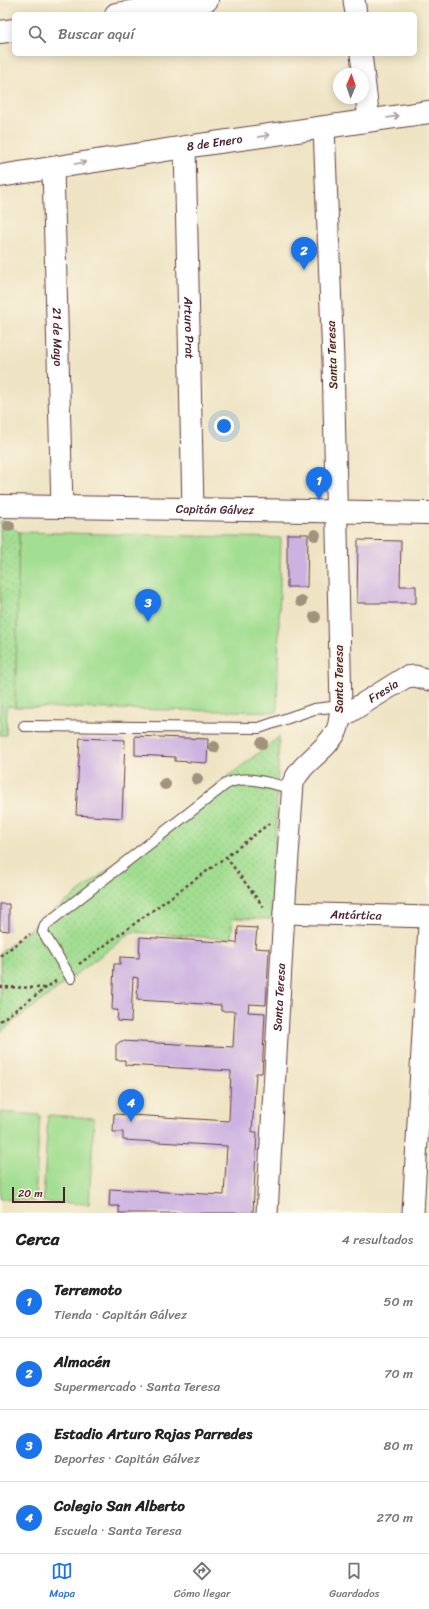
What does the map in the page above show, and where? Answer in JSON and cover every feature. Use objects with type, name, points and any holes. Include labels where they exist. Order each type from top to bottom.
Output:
[{"type":"street","points":[[129,12],[207,0]]},
{"type":"street","points":[[354,0],[356,12]]},
{"type":"street","points":[[0,32],[12,30]]},
{"type":"street","points":[[361,56],[370,120]]},
{"type":"street","name":"8 de Enero","points":[[0,176],[185,147],[429,112]]},
{"type":"street","name":"Santa Teresa","points":[[267,1213],[292,797],[297,773],[331,739],[337,730],[340,712],[333,360],[324,127]]},
{"type":"street","name":"Arturo Prat","points":[[185,147],[193,509]]},
{"type":"street","name":"21 de Mayo","points":[[53,168],[62,507]]},
{"type":"street","name":"Capitán Gálvez","points":[[0,506],[429,513]]},
{"type":"street","name":"Fresia","points":[[340,712],[406,677],[416,676],[429,680]]},
{"type":"street","name":"Antártica","points":[[284,912],[429,917]]},
{"type":"street","points":[[413,1213],[429,924]]},
{"type":"lane","points":[[24,726],[259,728],[314,709],[340,712]]},
{"type":"lane","points":[[69,975],[42,932],[45,925],[226,784],[234,780],[245,778],[280,786],[292,797]]},
{"type":"path","points":[[0,1021],[46,988],[69,975],[226,857],[292,797]]},
{"type":"path","points":[[226,857],[273,920],[284,912]]},
{"type":"path","points":[[0,956],[38,927],[44,929]]},
{"type":"path","points":[[0,987],[46,988]]},
{"type":"green space","points":[[0,521],[3,521],[19,532],[15,707],[7,706],[6,735],[0,735]]},
{"type":"green space","points":[[19,532],[281,538],[277,712],[15,707]]},
{"type":"green space","points":[[279,737],[273,919],[233,918],[231,939],[132,932],[0,1032],[0,953]]},
{"type":"green space","points":[[0,1112],[40,1115],[35,1201],[0,1199]]},
{"type":"green space","points":[[48,1115],[94,1118],[89,1204],[43,1202]]},
{"type":"building","points":[[287,534],[308,534],[307,587],[287,587]]},
{"type":"building","points":[[358,540],[401,541],[400,586],[416,586],[416,603],[357,603]]},
{"type":"building","points":[[135,736],[208,739],[207,763],[175,761],[175,757],[135,755]]},
{"type":"building","points":[[80,738],[125,740],[122,818],[76,815]]},
{"type":"building","points":[[0,904],[9,904],[9,931],[0,930]]},
{"type":"building","points":[[238,927],[257,928],[255,948],[269,949],[266,1005],[249,1004],[248,1012],[265,1013],[262,1073],[256,1073],[252,1132],[257,1132],[253,1213],[119,1213],[119,1206],[109,1206],[110,1189],[224,1195],[227,1146],[123,1140],[123,1132],[113,1132],[114,1114],[229,1121],[231,1071],[125,1065],[125,1060],[116,1060],[116,1045],[121,1041],[233,1047],[235,1011],[221,1011],[221,1005],[137,1000],[138,978],[133,977],[131,1022],[117,1021],[118,1010],[112,1010],[114,964],[120,964],[120,957],[139,958],[140,937],[237,943]]},
{"type":"place","name":"Almacén","points":[[304,270]]},
{"type":"place","name":"Terremoto","points":[[319,500]]},
{"type":"place","name":"Estadio Arturo Rojas Parredes","points":[[148,622]]},
{"type":"place","name":"Colegio San Alberto","points":[[131,1122]]}]
